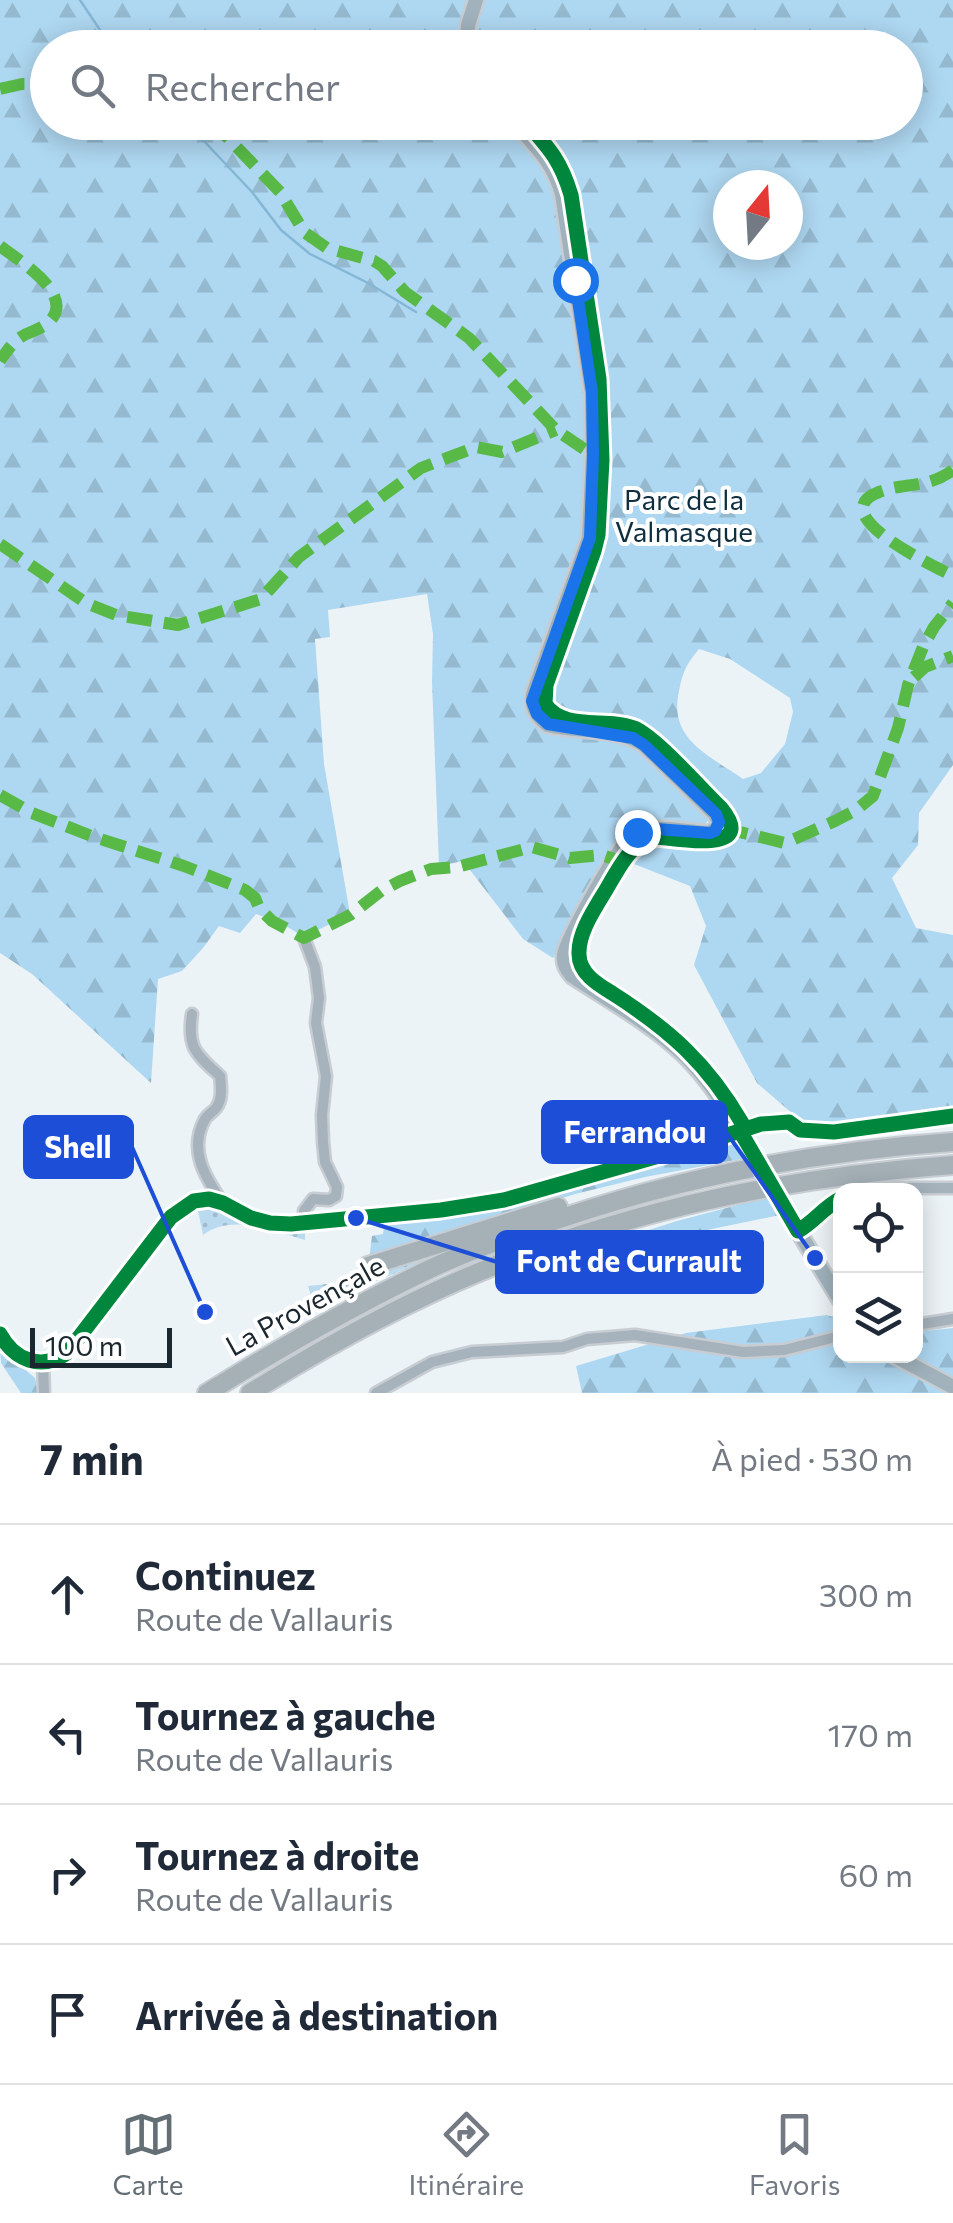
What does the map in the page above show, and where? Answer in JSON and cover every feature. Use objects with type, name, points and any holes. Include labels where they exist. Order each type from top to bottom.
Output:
[{"type":"highway","name":"La Provençale","points":[[207,1393],[322,1324],[436,1266],[585,1210],[651,1190],[799,1158],[953,1142]]},
{"type":"highway","name":"La Provençale","points":[[250,1393],[333,1343],[448,1286],[607,1226],[750,1190],[852,1174],[953,1165]]},
{"type":"highway","points":[[368,1266],[580,1200],[651,1190]]},
{"type":"highway","points":[[258,1393],[289,1369]]},
{"type":"main road","points":[[468,30],[476,0]]},
{"type":"main road","points":[[530,140],[556,172],[562,194],[592,392],[593,455],[590,538],[533,694],[533,707],[548,724],[633,738],[716,814],[719,822],[710,833],[656,829],[630,837],[566,946],[564,963],[572,976],[662,1035],[687,1058],[724,1104],[833,1288]]},
{"type":"main road","points":[[910,1363],[953,1387]]},
{"type":"street","points":[[304,938],[319,998],[318,1046],[326,1076],[324,1152],[338,1186],[336,1196],[329,1200],[314,1199],[304,1211],[305,1223]]},
{"type":"street","points":[[192,1014],[189,1033],[193,1050],[220,1076],[221,1094],[202,1126],[199,1148],[200,1166],[223,1203]]},
{"type":"street","points":[[0,1334],[10,1349],[29,1360],[43,1363],[60,1358],[170,1217],[194,1200],[223,1203],[251,1218],[270,1222],[305,1223],[440,1210],[504,1200],[742,1134],[761,1124],[789,1122],[800,1130],[834,1132],[953,1116]]},
{"type":"street","points":[[923,1188],[953,1188]]},
{"type":"street","points":[[798,1231],[833,1202]]},
{"type":"street","points":[[923,1324],[953,1320]]},
{"type":"street","points":[[376,1393],[432,1362],[472,1352],[562,1347],[587,1338],[636,1335],[743,1352],[784,1350],[833,1338]]},
{"type":"street","points":[[43,1363],[44,1393]]},
{"type":"shaded area","points":[[201,1202],[305,1227],[305,1240],[240,1225],[227,1225],[203,1235],[198,1211],[174,1221],[179,1214]]},
{"type":"shaded area","points":[[454,1248],[323,1309],[320,1303],[303,1313],[305,1298],[311,1296],[308,1286],[346,1282]]},
{"type":"green space","points":[[0,0],[468,0],[460,30],[30,30],[30,140],[520,140],[543,167],[551,184],[585,391],[586,425],[582,536],[525,694],[527,712],[535,724],[547,731],[631,746],[702,809],[709,820],[704,825],[649,820],[622,835],[553,958],[523,939],[463,861],[439,866],[433,634],[427,594],[328,610],[330,637],[315,639],[324,764],[350,914],[304,937],[256,914],[240,933],[219,926],[182,971],[158,979],[151,1083],[32,974],[0,953]]},
{"type":"green space","name":"Parc de la Valmasque","points":[[483,0],[953,0],[953,765],[919,813],[918,845],[892,878],[916,928],[953,935],[953,1106],[808,1127],[757,1083],[694,965],[706,926],[690,886],[634,864],[645,851],[657,845],[723,842],[733,833],[731,818],[644,735],[619,726],[558,717],[542,704],[544,686],[597,533],[601,472],[597,380],[568,188],[555,158],[540,140],[923,140],[923,30],[476,30],[477,22]],"holes":[[[699,649],[730,659],[790,698],[793,712],[785,744],[761,773],[743,779],[694,744],[685,734],[677,708],[686,668]]]},
{"type":"green space","points":[[735,1139],[746,1158],[575,1194],[369,1260],[372,1236],[383,1234],[385,1221],[489,1206]]},
{"type":"green space","points":[[768,1197],[780,1215],[707,1230],[547,1275],[583,1251]]},
{"type":"green space","points":[[827,1315],[833,1317],[833,1363],[923,1363],[923,1331],[953,1328],[953,1393],[582,1393],[576,1366],[686,1333]]},
{"type":"green space","points":[[0,1348],[35,1378],[38,1393],[21,1393],[1,1363]]},
{"type":"waterway","points":[[80,0],[100,30]]},
{"type":"waterway","points":[[203,140],[281,230],[310,254],[416,312]]},
{"type":"marked path","points":[[0,89],[30,84]]},
{"type":"marked path","points":[[230,140],[280,192],[304,232],[327,248],[382,266],[405,292],[469,338],[556,430],[593,455]]},
{"type":"marked path","points":[[0,246],[42,280],[56,301],[56,312],[49,322],[18,339],[0,361]]},
{"type":"marked path","points":[[0,544],[86,603],[116,615],[178,625],[261,599],[299,557],[421,468],[476,447],[502,452],[556,430]]},
{"type":"marked path","points":[[953,470],[925,483],[879,492],[865,502],[864,513],[888,539],[953,576]]},
{"type":"marked path","points":[[723,828],[785,843],[856,810],[873,796],[923,647],[953,603]]},
{"type":"marked path","points":[[914,677],[925,667],[953,656]]},
{"type":"marked path","points":[[0,795],[32,813],[245,890],[272,921],[304,938],[350,915],[381,891],[431,869],[457,867],[532,847],[570,858],[602,855],[614,859]]},
{"type":"cycle path","points":[[540,140],[563,173],[571,195],[599,379],[602,460],[598,535],[546,685],[545,704],[563,718],[623,725],[643,733],[721,808],[730,823],[730,832],[712,841],[658,837],[635,848],[585,926],[580,961],[595,982],[686,1050],[729,1102],[742,1123],[740,1131]]},
{"type":"cycle path","points":[[0,1334],[13,1350],[29,1360],[48,1361],[67,1353],[171,1217],[194,1201],[209,1199],[251,1218],[291,1224],[441,1210],[504,1200],[761,1124],[789,1122],[800,1130],[834,1132],[953,1116]]},
{"type":"cycle path","points":[[740,1131],[798,1231],[833,1203]]},
{"type":"place","name":"Font de Currault","points":[[356,1218]]},
{"type":"place","name":"Ferrandou","points":[[815,1258]]},
{"type":"place","name":"Shell","points":[[205,1312]]},
{"type":"route","points":[[575,280],[592,392],[590,538],[532,701],[537,714],[548,724],[620,734],[644,745],[716,814],[719,822],[710,833],[656,829],[637,832]]}]
